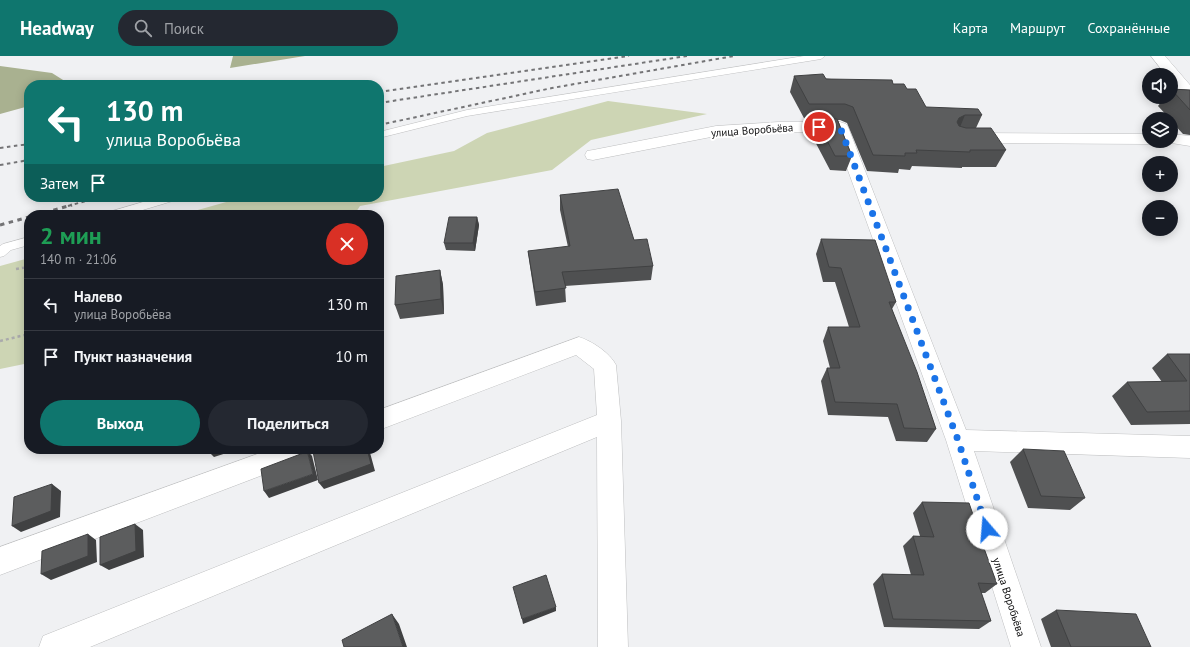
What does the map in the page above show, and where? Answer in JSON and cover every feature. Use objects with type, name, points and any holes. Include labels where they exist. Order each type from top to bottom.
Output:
[{"type":"street","points":[[1158,56],[1190,95]]},
{"type":"street","name":"улица Воробьёва","points":[[593,155],[716,131],[779,127],[840,127],[958,440],[1026,647]]},
{"type":"street","points":[[958,138],[1142,139]]},
{"type":"street","points":[[1178,140],[1190,141]]},
{"type":"street","points":[[384,418],[579,345],[605,365],[609,421],[613,647]]},
{"type":"street","points":[[54,647],[609,421]]},
{"type":"street","points":[[958,440],[1190,447]]},
{"type":"street","points":[[0,561],[288,454]]},
{"type":"lane","points":[[384,134],[488,110],[821,56]]},
{"type":"lane","points":[[129,210],[156,202]]},
{"type":"lane","points":[[0,253],[7,247],[24,242]]},
{"type":"path","points":[[0,341],[24,335]]},
{"type":"green space","points":[[233,56],[305,56],[230,68]]},
{"type":"green space","points":[[0,66],[52,73],[63,80],[24,80],[24,107],[0,114]]},
{"type":"green space","points":[[608,101],[707,114],[591,140],[552,170],[384,202],[384,166],[454,151],[487,133]]},
{"type":"green space","points":[[226,202],[381,202],[360,206],[357,210],[198,210]]},
{"type":"green space","points":[[24,259],[24,364],[0,369],[0,266]]},
{"type":"building","points":[[823,74],[826,79],[892,80],[893,84],[904,84],[907,89],[916,89],[926,107],[978,109],[982,115],[965,115],[959,118],[957,122],[959,126],[966,128],[991,128],[1006,150],[970,150],[970,152],[916,150],[917,153],[905,153],[905,156],[873,155],[853,107],[845,104],[809,104],[794,76]]},
{"type":"building","points":[[1178,89],[1190,90],[1190,110],[1178,97]]},
{"type":"building","points":[[816,119],[837,119],[852,156],[835,156]]},
{"type":"building","points":[[618,189],[634,240],[647,239],[653,266],[562,272],[566,288],[535,292],[528,251],[570,246],[560,195]]},
{"type":"building","points":[[449,217],[477,217],[473,243],[444,243]]},
{"type":"building","points":[[821,239],[875,240],[896,302],[889,302],[917,372],[936,429],[904,428],[897,404],[835,402],[827,368],[840,368],[828,327],[860,327],[841,268],[829,267]]},
{"type":"building","points":[[440,270],[441,299],[395,305],[396,276]]},
{"type":"building","points":[[1167,354],[1190,354],[1190,411],[1147,412],[1127,382],[1187,381]]},
{"type":"building","points":[[1023,449],[1064,451],[1085,498],[1041,496]]},
{"type":"building","points":[[301,454],[308,454],[313,474],[264,491],[261,469]]},
{"type":"building","points":[[314,454],[368,454],[371,464],[319,483]]},
{"type":"building","points":[[52,484],[51,511],[12,526],[14,497]]},
{"type":"building","points":[[922,502],[969,503],[997,584],[978,583],[991,621],[893,619],[882,574],[924,575],[913,536],[934,537]]},
{"type":"building","points":[[135,524],[136,551],[100,565],[100,537]]},
{"type":"building","points":[[88,534],[88,556],[41,574],[42,551]]},
{"type":"building","points":[[546,575],[556,607],[522,619],[513,587]]},
{"type":"building","points":[[1056,610],[1136,614],[1151,647],[1071,647]]},
{"type":"building","points":[[392,614],[403,647],[344,647],[342,640]]},
{"type":"railway","points":[[384,91],[629,56]]},
{"type":"railway","points":[[384,102],[687,56]]},
{"type":"railway","points":[[384,124],[552,88],[734,56]]},
{"type":"railway","points":[[0,148],[24,145]]},
{"type":"railway","points":[[0,165],[24,161]]},
{"type":"railway","points":[[68,206],[82,202]]},
{"type":"railway","points":[[54,210],[72,205]]},
{"type":"railway","points":[[0,225],[24,218]]},
{"type":"route","points":[[819,127],[840,127],[958,440],[987,529]]}]
